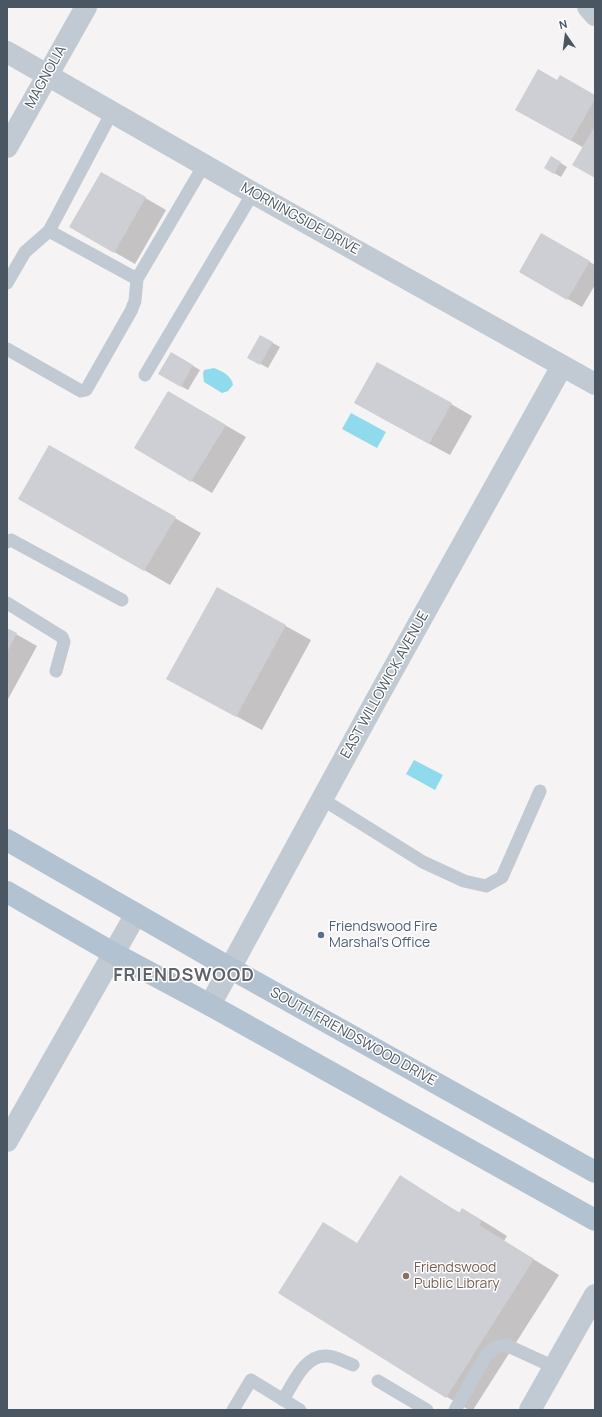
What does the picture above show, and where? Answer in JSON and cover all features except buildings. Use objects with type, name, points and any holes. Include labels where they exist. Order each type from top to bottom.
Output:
[{"type":"main road","name":"SOUTH FRIENDSWOOD DRIVE","points":[[7,840],[230,968],[595,1172]]},
{"type":"main road","points":[[7,892],[113,953],[210,1005],[595,1220]]},
{"type":"street","name":"MAGNOLIA","points":[[7,147],[86,7]]},
{"type":"street","points":[[588,7],[595,15]]},
{"type":"street","name":"MORNINGSIDE DRIVE","points":[[7,52],[253,193],[595,384]]},
{"type":"street","name":"EAST WILLOWICK AVENUE","points":[[210,1005],[322,799],[562,366]]},
{"type":"street","points":[[7,1141],[136,914]]},
{"type":"street","points":[[530,1410],[595,1294]]},
{"type":"lane","points":[[7,283],[25,252],[49,231],[112,112]]},
{"type":"lane","points":[[7,349],[81,391],[86,390],[131,311],[135,301],[137,278],[204,164]]},
{"type":"lane","points":[[145,375],[253,193]]},
{"type":"lane","points":[[49,231],[137,278]]},
{"type":"lane","points":[[7,542],[11,540],[122,600]]},
{"type":"lane","points":[[7,603],[62,637],[64,642],[56,671]]},
{"type":"lane","points":[[322,799],[423,862],[464,881],[486,886],[502,877],[540,791]]},
{"type":"lane","points":[[455,1410],[487,1354],[496,1347],[506,1345],[554,1367]]},
{"type":"lane","points":[[283,1400],[307,1362],[314,1357],[327,1356],[353,1365]]},
{"type":"lane","points":[[233,1410],[251,1380],[300,1410]]},
{"type":"lane","points":[[378,1381],[428,1410]]},
{"type":"water","points":[[214,368],[223,372],[231,379],[233,385],[228,391],[222,393],[204,382],[204,370]]},
{"type":"water","points":[[351,413],[386,432],[377,448],[342,429]]},
{"type":"water","points":[[414,760],[443,775],[435,790],[406,774]]},
{"type":"place","name":"Friendswood Fire Marshal's Office","points":[[321,935]]},
{"type":"place","name":"Friendswood Public Library","points":[[406,1276]]},
{"type":"district","name":"FRIENDSWOOD","points":[[184,976]]}]
